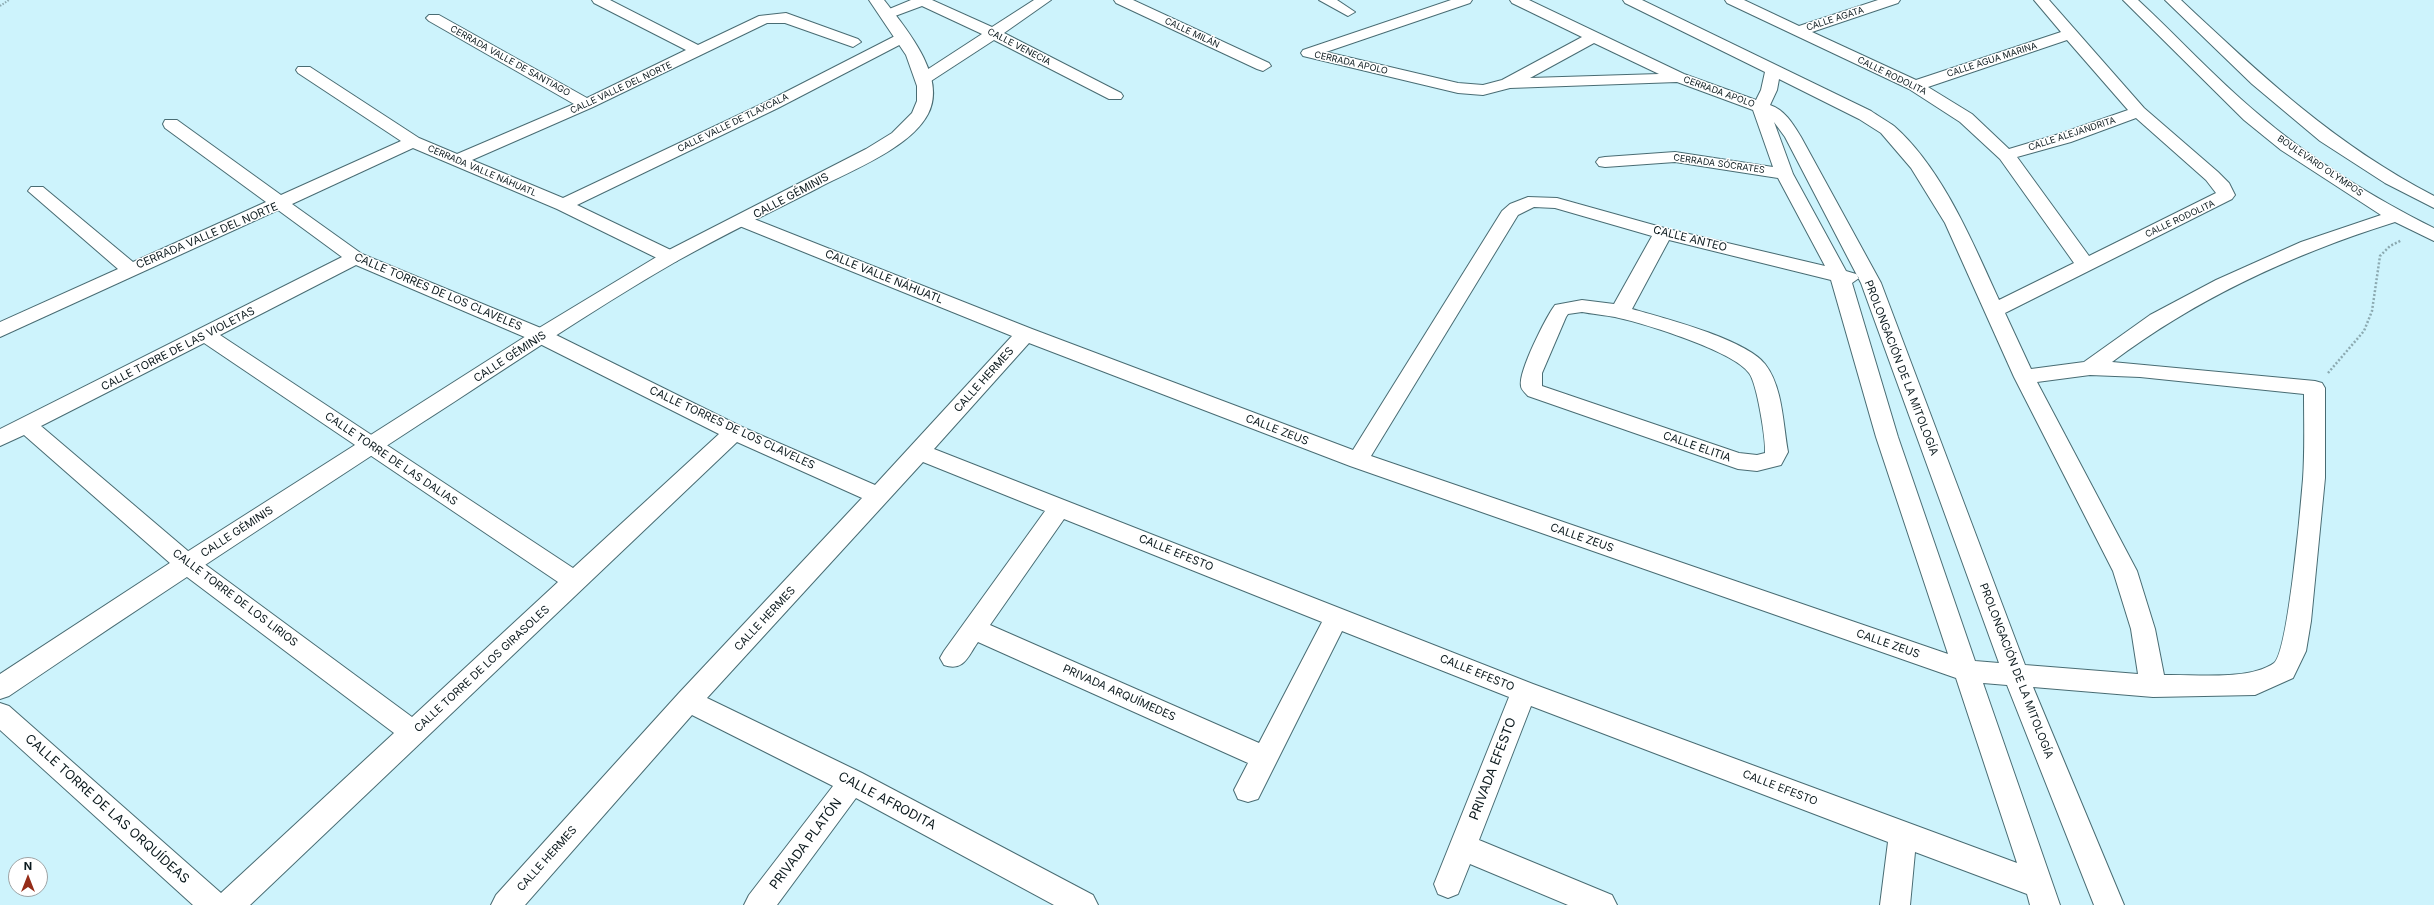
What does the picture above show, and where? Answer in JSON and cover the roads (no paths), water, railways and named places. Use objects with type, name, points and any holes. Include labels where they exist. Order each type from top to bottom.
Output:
[{"type":"street","points":[[599,0],[699,51]]},
{"type":"street","name":"CALLE GÉMINIS","points":[[0,688],[188,564],[541,336],[670,257],[743,221],[872,153],[901,135],[920,114],[926,97],[925,78],[902,38],[876,0]]},
{"type":"street","points":[[925,78],[1044,0]]},
{"type":"street","name":"CALLE MILÁN","points":[[1121,0],[1263,66]]},
{"type":"street","points":[[1326,0],[1348,12]]},
{"type":"street","name":"CERRADA APOLO","points":[[1465,0],[1309,54],[1458,88],[1483,90],[1508,84],[1678,77]]},
{"type":"street","name":"CERRADA APOLO","points":[[1517,0],[1678,77],[1760,107]]},
{"type":"street","points":[[1630,0],[1865,115],[1887,129],[1902,144],[1919,166],[1954,223],[1995,310],[2024,377],[2125,571],[2143,629],[2153,686]]},
{"type":"street","name":"CALLE RODOLITA","points":[[1732,0],[1915,86],[1966,118],[2006,155],[2085,264]]},
{"type":"street","name":"CALLE RODOLITA","points":[[1995,310],[2226,195],[2223,187],[2212,176],[2138,112],[2041,0]]},
{"type":"street","name":"BOULEVARD OLYMPOS","points":[[2130,0],[2250,116],[2287,146],[2396,216],[2430,233]]},
{"type":"street","points":[[2172,0],[2261,83],[2349,153],[2434,203]]},
{"type":"street","points":[[887,15],[923,1]]},
{"type":"street","name":"CALLE VENECIA","points":[[923,1],[993,34],[1115,96]]},
{"type":"street","name":"CALLE AGATA","points":[[1799,31],[1887,1]]},
{"type":"street","name":"CERRADA VALLE DE SANTIAGO","points":[[434,18],[587,104]]},
{"type":"street","name":"CALLE VALLE DEL NORTE","points":[[456,161],[587,104],[764,19],[786,18],[853,42]]},
{"type":"street","name":"CALLE AGUA MARINA","points":[[1915,86],[2070,34]]},
{"type":"street","name":"CERRADA APOLO","points":[[1508,84],[1593,37]]},
{"type":"street","name":"CALLE VALLE DE TLAXCALA","points":[[563,205],[772,105],[902,38]]},
{"type":"street","name":"CERRADA VALLE NÁHUATL","points":[[304,70],[414,142],[563,205],[670,257]]},
{"type":"street","points":[[1773,70],[1769,90],[1760,107],[1784,174],[1840,276],[1887,437],[2042,895]]},
{"type":"street","points":[[2223,90],[2261,83]]},
{"type":"street","name":"PROLONGACIÓN DE LA MITOLOGÍA","points":[[1760,107],[1772,111],[1793,137],[1871,283],[2016,676],[2109,905]]},
{"type":"street","name":"CALLE ALEJANDRITA","points":[[2006,155],[2064,138],[2138,112]]},
{"type":"street","name":"CALLE TORRES DE LOS CLAVELES","points":[[171,124],[355,258],[541,336],[734,432],[879,496]]},
{"type":"street","name":"CERRADA VALLE DEL NORTE","points":[[0,330],[130,269],[280,204],[414,142]]},
{"type":"street","name":"CERRADA SÓCRATES","points":[[1605,162],[1675,157],[1784,174]]},
{"type":"street","points":[[37,191],[130,269]]},
{"type":"street","name":"CALLE ANTEO","points":[[1358,460],[1511,211],[1521,204],[1543,201],[1663,233],[1871,283]]},
{"type":"street","points":[[2024,377],[2090,368],[2166,314],[2249,270],[2284,254],[2396,216]]},
{"type":"street","name":"CALLE VALLE NÁHUATL","points":[[743,221],[1025,334]]},
{"type":"street","points":[[1620,312],[1663,233]]},
{"type":"street","name":"CALLE TORRE DE LAS VIOLETAS","points":[[0,438],[206,336],[355,258]]},
{"type":"street","name":"CALLE ELITIA","points":[[1582,306],[1620,312],[1711,343],[1741,355],[1757,368],[1763,380],[1777,452],[1773,459],[1757,463],[1738,461],[1543,395],[1531,386],[1532,373],[1556,316],[1562,309],[1582,306]]},
{"type":"street","name":"CALLE ZEUS","points":[[1025,334],[1358,460],[1965,671],[2153,686],[2255,684],[2284,670],[2293,651],[2299,621],[2314,478],[2315,388],[2140,370],[2090,368]]},
{"type":"street","name":"CALLE HERMES","points":[[506,905],[688,701],[879,496],[1025,334]]},
{"type":"street","name":"CALLE TORRE DE LAS DALIAS","points":[[206,336],[575,581]]},
{"type":"street","name":"CALLE TORRE DE LOS LIRIOS","points":[[26,425],[188,564],[414,733]]},
{"type":"street","name":"CALLE TORRE DE LOS GIRASOLES","points":[[229,905],[734,432]]},
{"type":"street","name":"CALLE EFESTO","points":[[919,452],[1524,692],[1903,835],[2042,895]]},
{"type":"street","points":[[953,658],[1060,507]]},
{"type":"street","points":[[1248,790],[1337,617]]},
{"type":"street","name":"PRIVADA ARQUÍMEDES","points":[[974,629],[1265,758]]},
{"type":"street","name":"PRIVADA EFESTO","points":[[1448,884],[1524,692]]},
{"type":"street","name":"CALLE AFRODITA","points":[[688,701],[852,782],[1083,905]]},
{"type":"street","name":"CALLE TORRE DE LAS ORQUÍDEAS","points":[[0,714],[214,905]]},
{"type":"street","name":"PRIVADA PLATÓN","points":[[759,905],[852,782]]},
{"type":"street","points":[[1895,905],[1903,835]]},
{"type":"street","points":[[1463,847],[1602,905]]}]
